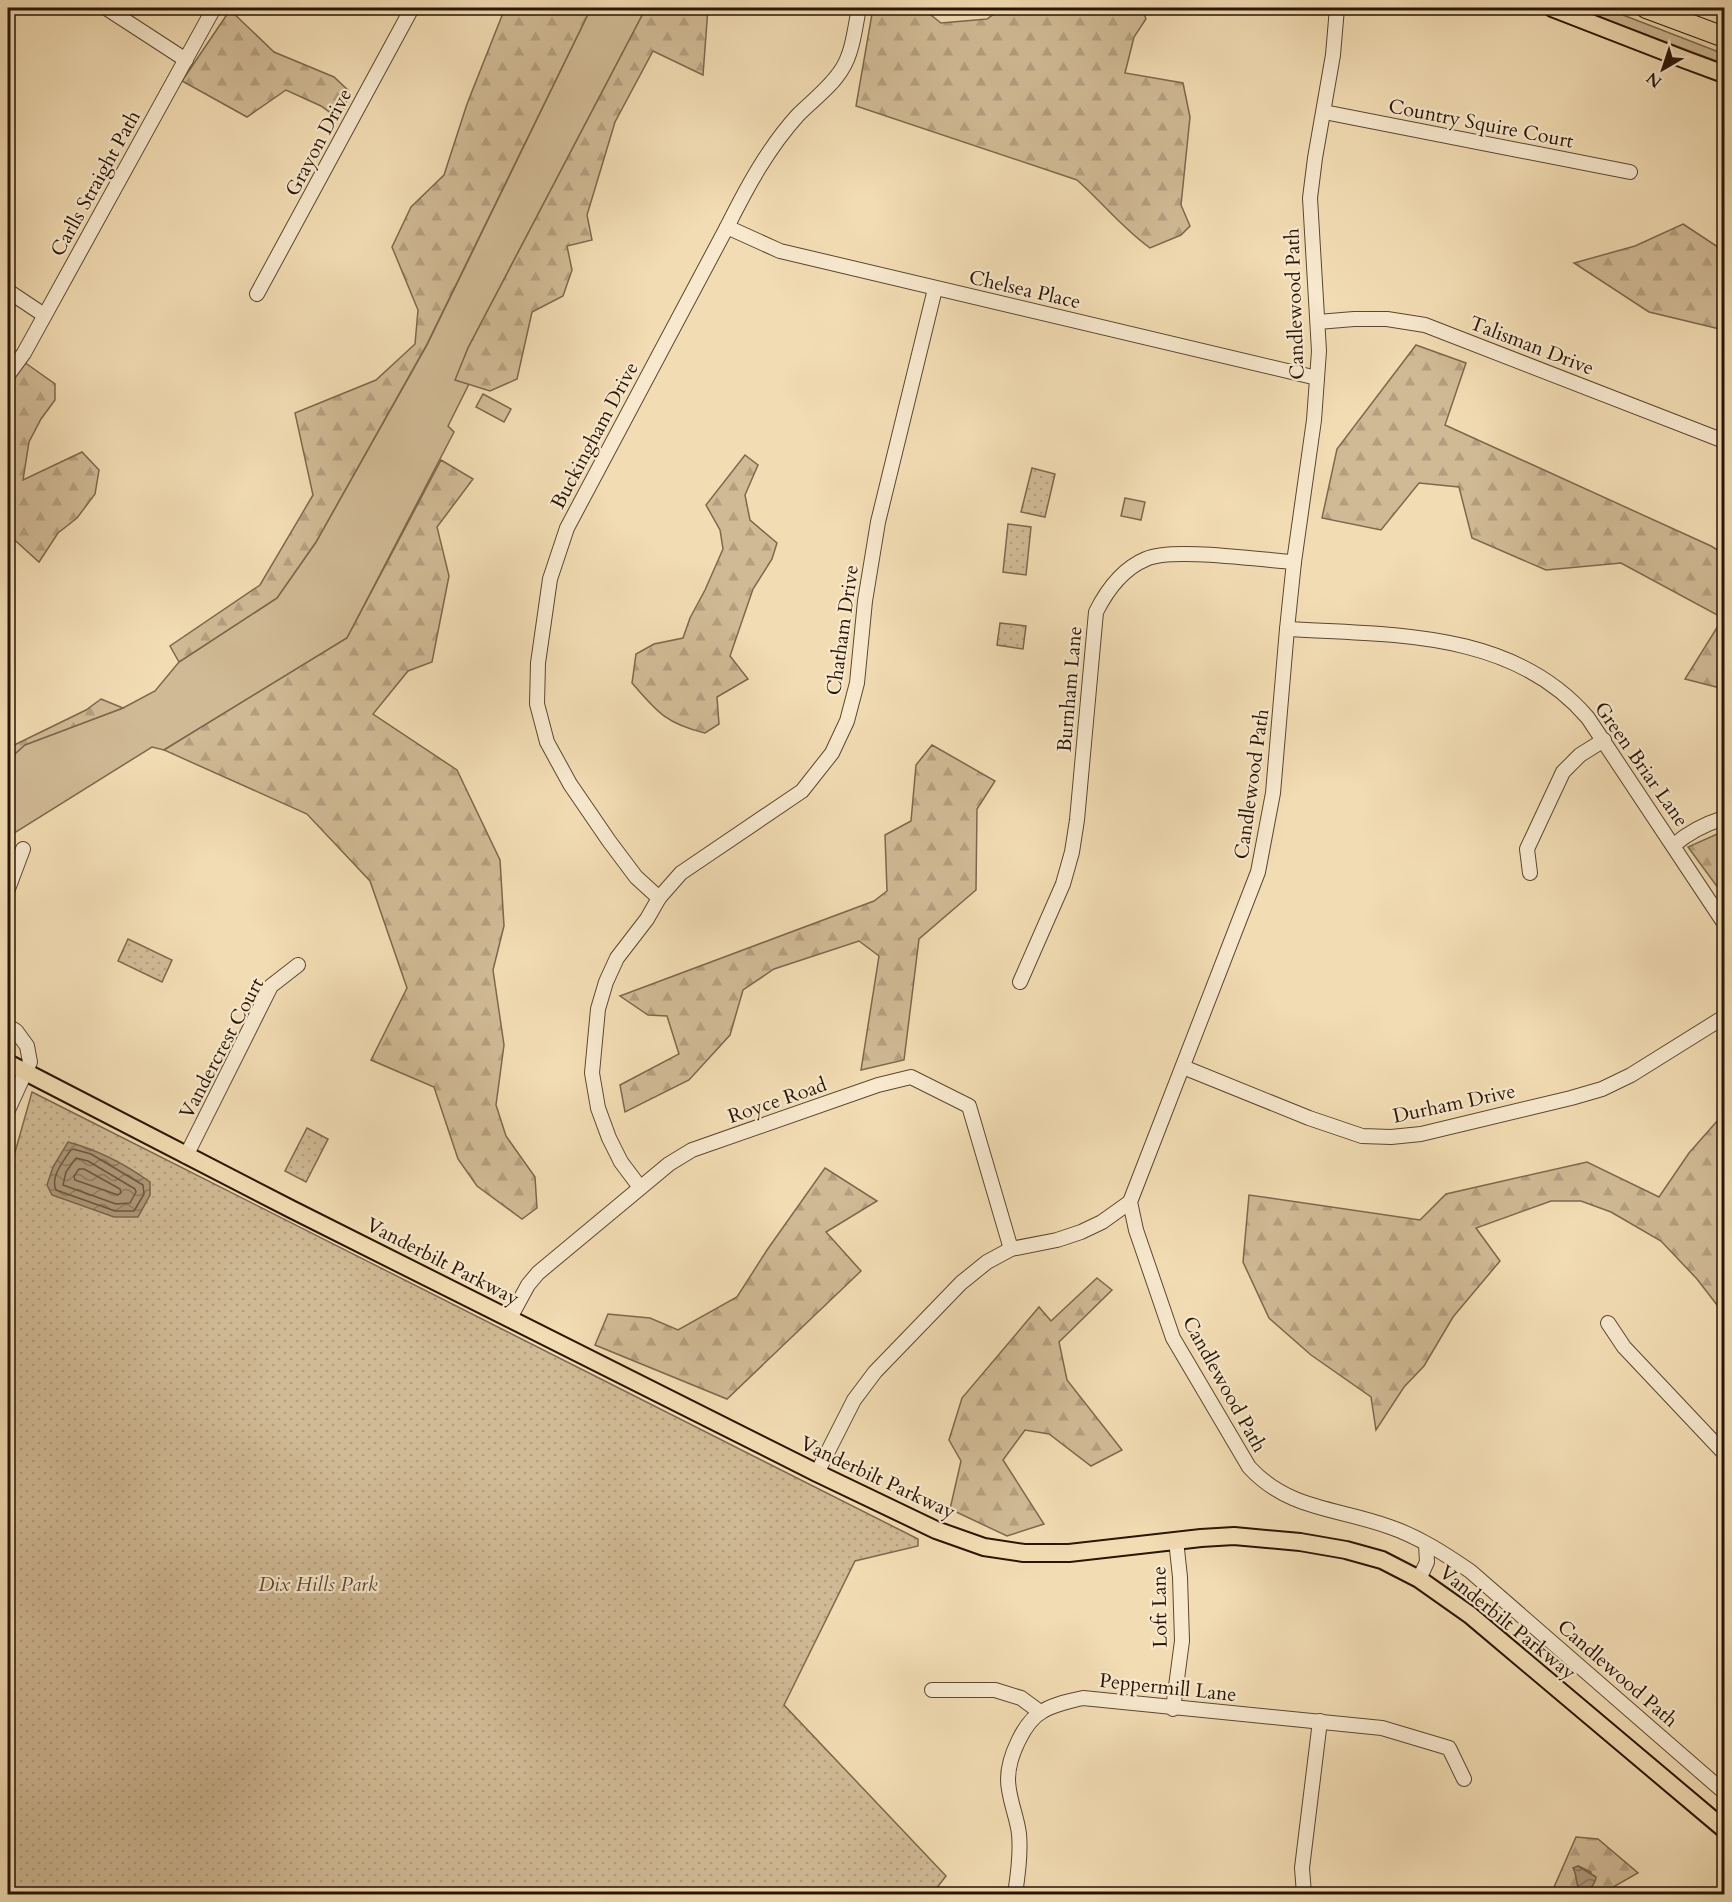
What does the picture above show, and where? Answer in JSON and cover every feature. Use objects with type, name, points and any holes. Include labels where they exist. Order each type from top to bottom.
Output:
[{"type":"highway","points":[[1646,8],[1725,37]]},
{"type":"main road","points":[[1552,8],[1725,74]]},
{"type":"main road","name":"Vanderbilt Parkway","points":[[8,1063],[186,1156],[817,1473],[936,1530],[984,1547],[1024,1553],[1069,1553],[1176,1540],[1234,1536],[1300,1542],[1346,1550],[1383,1560],[1419,1579],[1470,1615],[1725,1829]]},
{"type":"street","points":[[106,8],[186,60]]},
{"type":"street","name":"Carlls Straight Path","points":[[8,375],[24,353],[214,8]]},
{"type":"street","name":"Grayon Drive","points":[[257,294],[412,8]]},
{"type":"street","name":"Buckingham Drive","points":[[659,898],[636,877],[609,841],[570,784],[547,742],[537,704],[538,663],[550,579],[567,528],[764,158],[798,116],[844,68],[859,8]]},
{"type":"street","name":"Candlewood Path","points":[[1337,8],[1333,55],[1310,198],[1318,322],[1317,378],[1314,420],[1294,562],[1273,793],[1258,872],[1130,1202],[1136,1230],[1173,1338],[1249,1467],[1263,1482],[1299,1502],[1356,1515],[1393,1528],[1426,1544],[1470,1571],[1725,1792]]},
{"type":"street","name":"Country Squire Court","points":[[1324,112],[1630,172]]},
{"type":"street","name":"Chelsea Place","points":[[727,227],[780,251],[1317,378]]},
{"type":"street","name":"Chatham Drive","points":[[639,1186],[621,1162],[598,1108],[592,1073],[597,1009],[617,958],[647,919],[659,898],[681,873],[802,791],[832,753],[842,732],[857,683],[867,591],[878,522],[935,289]]},
{"type":"street","points":[[8,291],[44,315]]},
{"type":"street","name":"Talisman Drive","points":[[1318,322],[1387,319],[1425,325],[1725,441]]},
{"type":"street","name":"Burnham Lane","points":[[1020,982],[1063,884],[1072,852],[1096,612],[1107,590],[1128,569],[1147,558],[1180,554],[1294,562]]},
{"type":"street","name":"Green Briar Lane","points":[[1287,629],[1416,637],[1454,643],[1483,651],[1547,680],[1573,701],[1604,740],[1725,923]]},
{"type":"street","points":[[1530,873],[1527,849],[1563,772],[1580,755],[1604,740]]},
{"type":"street","points":[[1674,845],[1686,835],[1725,818]]},
{"type":"street","points":[[8,889],[23,849]]},
{"type":"street","name":"Vandercrest Court","points":[[186,1156],[271,986],[298,965]]},
{"type":"street","name":"Durham Drive","points":[[1183,1066],[1309,1118],[1362,1136],[1391,1137],[1421,1134],[1602,1089],[1631,1075],[1725,1017]]},
{"type":"street","points":[[8,1026],[16,1031],[27,1046],[30,1062],[8,1110]]},
{"type":"street","name":"Royce Road","points":[[510,1318],[528,1285],[538,1273],[639,1186],[692,1150],[878,1085],[911,1077],[969,1106],[1011,1249]]},
{"type":"street","points":[[817,1473],[854,1400],[875,1372],[961,1283],[987,1262],[1011,1249],[1057,1240],[1081,1232],[1102,1222],[1130,1202]]},
{"type":"street","points":[[1608,1323],[1624,1347],[1725,1453]]},
{"type":"street","name":"Loft Lane","points":[[1173,1708],[1182,1641],[1181,1587],[1176,1540]]},
{"type":"street","points":[[1419,1579],[1427,1562],[1426,1544]]},
{"type":"street","points":[[932,1690],[994,1690],[1021,1698],[1040,1712]]},
{"type":"street","name":"Peppermill Lane","points":[[1015,1894],[1020,1852],[1019,1832],[1008,1781],[1011,1760],[1019,1738],[1040,1712],[1064,1702],[1083,1698],[1382,1728],[1449,1748],[1464,1779]]},
{"type":"street","points":[[1304,1894],[1302,1868],[1320,1721]]},
{"type":"green space","points":[[505,8],[591,8],[427,344],[316,542],[277,598],[179,662],[170,646],[260,585],[313,495],[295,413],[376,380],[415,344],[418,310],[392,247],[411,207],[444,175],[467,104]]},
{"type":"green space","points":[[591,8],[646,8],[468,348],[456,380],[469,384],[448,426],[454,432],[347,638],[164,750],[152,747],[8,837],[8,760],[24,745],[123,708],[155,691],[179,662],[277,598],[316,542],[427,345]]},
{"type":"green space","points":[[646,8],[708,8],[703,75],[653,51],[615,122],[587,215],[592,240],[567,246],[572,270],[563,296],[532,312],[517,379],[490,391],[455,380],[468,348]]},
{"type":"green space","points":[[873,8],[922,8],[941,23],[987,19],[1002,8],[1142,8],[1146,19],[1134,37],[1125,73],[1183,83],[1190,117],[1181,205],[1190,226],[1181,235],[1150,248],[1077,180],[856,106]]},
{"type":"green space","points":[[1576,8],[1605,8],[1724,54],[1724,64]]},
{"type":"green space","points":[[230,10],[274,52],[334,77],[350,92],[339,119],[321,106],[286,90],[247,117],[182,81]]},
{"type":"green space","points":[[1683,224],[1724,251],[1724,330],[1649,312],[1574,263],[1635,246]]},
{"type":"green space","points":[[1416,345],[1466,363],[1445,425],[1711,546],[1724,554],[1724,689],[1685,679],[1723,618],[1621,563],[1546,570],[1472,538],[1459,487],[1419,483],[1381,530],[1322,518],[1337,449]]},
{"type":"green space","points":[[24,362],[55,384],[55,400],[41,419],[29,442],[23,480],[82,452],[99,470],[95,494],[77,518],[58,533],[39,562],[8,534],[8,383]]},
{"type":"green space","points":[[483,394],[511,409],[504,422],[476,407]]},
{"type":"green space","points":[[745,455],[758,465],[745,495],[750,520],[777,543],[772,559],[753,589],[730,656],[748,679],[717,697],[719,724],[705,733],[671,721],[655,709],[640,693],[632,683],[636,654],[654,644],[683,638],[690,618],[723,549],[720,530],[706,505]]},
{"type":"green space","points":[[441,460],[473,479],[437,527],[449,576],[432,662],[408,671],[373,714],[457,770],[500,860],[504,926],[493,970],[504,1045],[496,1105],[506,1136],[535,1177],[537,1208],[522,1219],[477,1186],[458,1159],[434,1087],[371,1060],[407,988],[370,881],[307,814],[164,750],[347,638]]},
{"type":"green space","points":[[1032,468],[1055,474],[1045,517],[1021,512]]},
{"type":"green space","points":[[1125,498],[1145,502],[1141,520],[1121,516]]},
{"type":"green space","points":[[1008,524],[1031,527],[1026,575],[1003,572]]},
{"type":"green space","points":[[1000,623],[1026,626],[1023,649],[997,645]]},
{"type":"green space","points":[[101,699],[123,708],[25,745],[8,760],[8,748],[86,710]]},
{"type":"green space","points":[[932,745],[995,781],[977,809],[976,890],[919,939],[904,1060],[861,1070],[879,956],[859,941],[774,969],[743,990],[730,1035],[689,1080],[625,1112],[620,1085],[679,1054],[667,1016],[648,1015],[620,996],[874,901],[887,891],[885,835],[911,821],[916,765]]},
{"type":"green space","points":[[1724,831],[1724,896],[1688,847]]},
{"type":"green space","points":[[128,939],[172,960],[162,982],[118,961]]},
{"type":"green space","name":"Dix Hills Park","points":[[32,1092],[918,1539],[918,1546],[855,1561],[784,1705],[946,1876],[932,1894],[8,1894],[8,1177]]},
{"type":"green space","points":[[1718,1120],[1724,1125],[1724,1314],[1697,1279],[1661,1241],[1611,1212],[1581,1201],[1551,1201],[1476,1228],[1500,1261],[1453,1317],[1424,1366],[1404,1387],[1376,1430],[1371,1397],[1311,1355],[1269,1318],[1243,1262],[1249,1195],[1420,1220],[1446,1194],[1587,1162],[1659,1197],[1689,1153]]},
{"type":"green space","points":[[307,1128],[328,1139],[306,1182],[285,1171]]},
{"type":"green space","points":[[825,1168],[877,1201],[826,1232],[861,1271],[727,1399],[595,1345],[608,1314],[650,1318],[678,1330],[737,1297]]},
{"type":"green space","points":[[1097,1278],[1112,1290],[1059,1342],[1067,1380],[1122,1450],[1091,1466],[1049,1434],[1025,1430],[1003,1460],[1044,1524],[1007,1536],[950,1509],[961,1461],[949,1440],[962,1398],[1039,1307],[1051,1321]]},
{"type":"green space","points":[[1576,1837],[1598,1839],[1638,1873],[1601,1894],[1551,1894]],"holes":[[[1578,1866],[1591,1872],[1586,1892],[1582,1891],[1578,1886],[1574,1869]]]},
{"type":"water","points":[[68,1142],[111,1158],[150,1182],[150,1195],[138,1217],[114,1217],[52,1195],[47,1185],[53,1167]]},
{"type":"water","points":[[1578,1866],[1596,1877],[1592,1887],[1586,1892],[1580,1891],[1577,1885],[1573,1868]]}]
